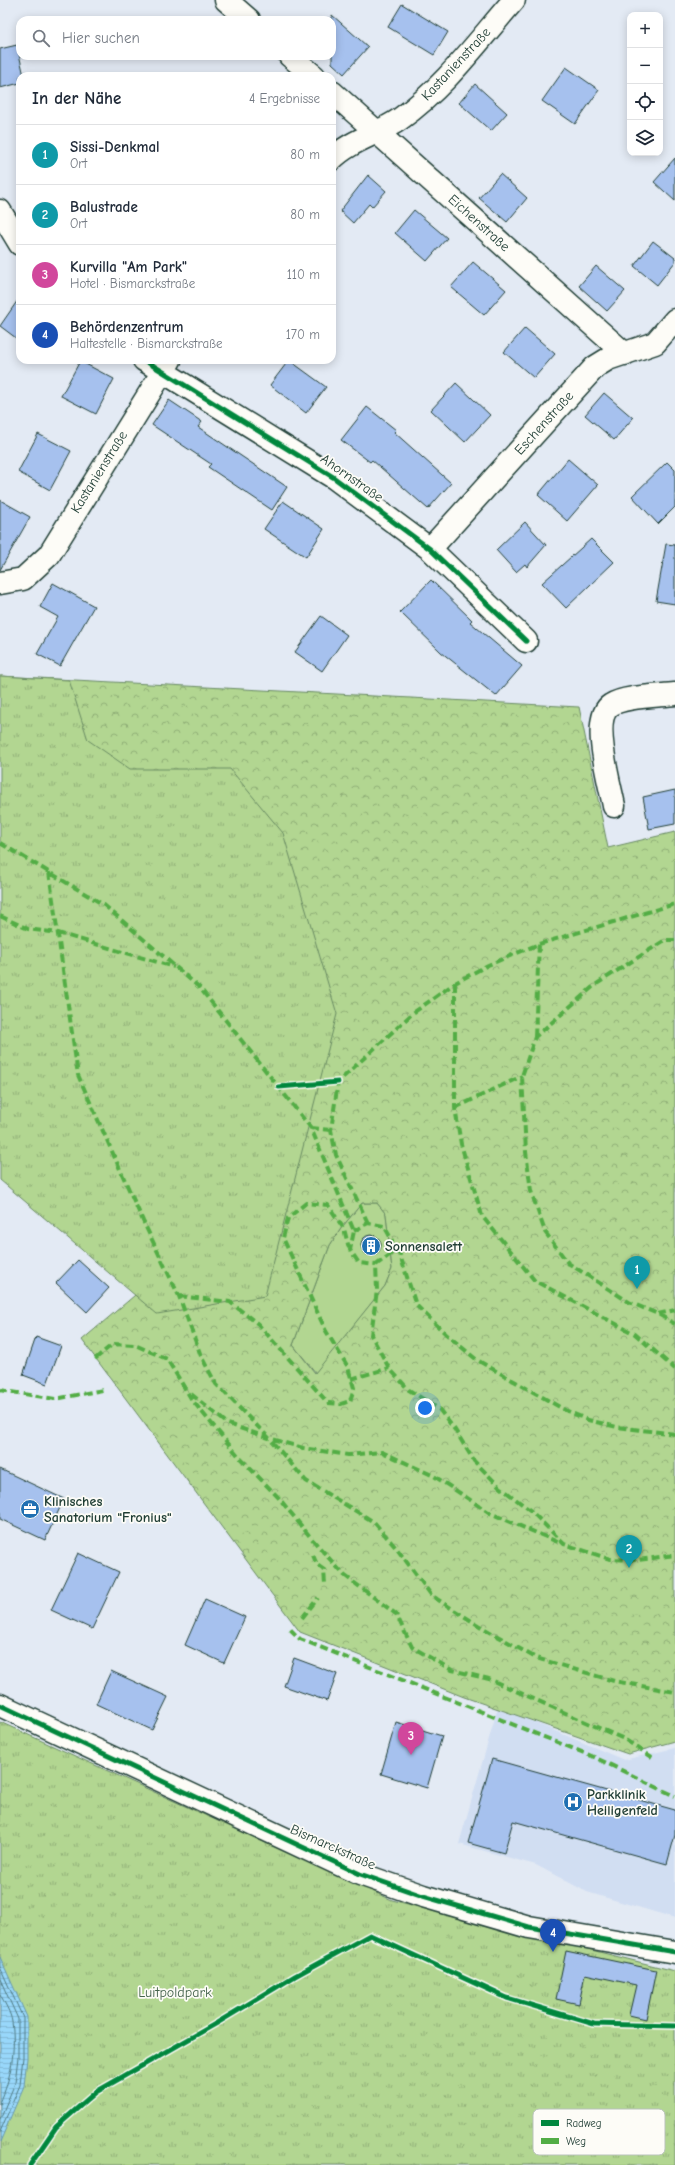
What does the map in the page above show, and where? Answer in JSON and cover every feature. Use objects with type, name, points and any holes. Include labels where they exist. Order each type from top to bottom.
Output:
[{"type":"street","points":[[226,0],[244,16]]},
{"type":"street","name":"Kastanienstraße","points":[[336,155],[399,120],[437,88],[514,0]]},
{"type":"street","points":[[295,60],[309,72]]},
{"type":"street","name":"Eichenstraße","points":[[336,95],[624,354]]},
{"type":"street","points":[[0,211],[16,237]]},
{"type":"street","name":"Eschenstraße","points":[[430,549],[595,367],[608,359],[655,343],[675,320]]},
{"type":"street","name":"Kastanienstraße","points":[[0,583],[23,579],[49,555],[159,364]]},
{"type":"street","name":"Ahornstraße","points":[[159,364],[333,477],[430,549],[526,641]]},
{"type":"street","points":[[614,806],[602,737],[601,724],[604,711],[612,704],[625,700],[675,694]]},
{"type":"street","name":"Bismarckstraße","points":[[0,1705],[360,1874],[423,1896],[529,1927],[675,1952]]},
{"type":"shaded area","name":"Parkklinik Heiligenfeld","points":[[498,1707],[624,1760],[675,1748],[675,1918],[587,1892],[536,1865],[459,1844]]},
{"type":"green space","points":[[0,676],[579,707],[608,848],[675,832],[675,1741],[628,1754],[464,1697],[300,1632],[82,1340],[141,1290]],"holes":[[[362,1203],[377,1203],[386,1214],[392,1269],[385,1286],[315,1373],[293,1345],[330,1245],[342,1227]]]},
{"type":"green space","points":[[0,676],[69,680],[88,740],[130,769],[230,769],[283,833],[337,1014],[265,1296],[157,1314],[0,1180]]},
{"type":"green space","points":[[362,1203],[377,1203],[386,1214],[392,1269],[385,1286],[316,1373],[293,1345],[330,1245],[342,1227]]},
{"type":"green space","name":"Luitpoldpark","points":[[0,1722],[392,1900],[675,1971],[675,2165],[0,2165]]},
{"type":"water","points":[[0,1957],[27,2017],[27,2058],[24,2086],[0,2142]]},
{"type":"building","points":[[402,4],[448,32],[434,55],[388,27]]},
{"type":"building","points":[[336,19],[368,47],[344,74],[332,63],[332,60],[336,60]]},
{"type":"building","points":[[16,45],[16,60],[20,60],[23,72],[16,72],[16,84],[0,88],[0,49]]},
{"type":"building","points":[[566,67],[599,90],[575,124],[542,101]]},
{"type":"building","points":[[475,84],[507,113],[491,131],[459,103]]},
{"type":"building","points":[[675,158],[675,201],[654,182]]},
{"type":"building","points":[[500,174],[527,198],[507,222],[479,198]]},
{"type":"building","points":[[368,175],[386,191],[372,207],[369,204],[353,223],[340,211]]},
{"type":"building","points":[[414,210],[447,238],[427,261],[395,233]]},
{"type":"building","points":[[653,241],[675,258],[675,262],[657,285],[634,266]]},
{"type":"building","points":[[473,262],[506,290],[484,315],[451,287]]},
{"type":"building","points":[[596,266],[625,291],[607,311],[579,286]]},
{"type":"building","points":[[16,303],[16,338],[0,326]]},
{"type":"building","points":[[525,328],[555,354],[534,378],[504,352]]},
{"type":"building","points":[[78,364],[86,364],[114,379],[96,414],[61,396]]},
{"type":"building","points":[[286,364],[294,364],[326,387],[306,413],[270,385]]},
{"type":"building","points":[[456,383],[490,415],[465,442],[431,410]]},
{"type":"building","points":[[604,393],[633,418],[614,440],[585,415]]},
{"type":"building","points":[[169,400],[202,422],[198,427],[287,487],[272,510],[208,467],[211,464],[152,425]]},
{"type":"building","points":[[367,407],[396,430],[394,432],[451,483],[428,509],[372,460],[370,462],[341,440]]},
{"type":"building","points":[[38,434],[71,451],[50,490],[18,472]]},
{"type":"building","points":[[568,459],[598,485],[567,521],[538,495]]},
{"type":"building","points":[[667,462],[675,470],[675,507],[658,524],[632,496]]},
{"type":"building","points":[[0,500],[30,517],[0,570]]},
{"type":"building","points":[[283,501],[324,529],[306,557],[264,529]]},
{"type":"building","points":[[525,522],[546,545],[527,567],[525,564],[516,572],[496,550]]},
{"type":"building","points":[[591,539],[614,562],[566,608],[542,583]]},
{"type":"building","points":[[666,544],[675,545],[675,604],[656,601]]},
{"type":"building","points":[[431,580],[472,620],[470,622],[522,666],[496,696],[441,652],[400,612]]},
{"type":"building","points":[[53,583],[94,606],[60,666],[37,654],[58,617],[40,607]]},
{"type":"building","points":[[321,616],[347,635],[322,671],[295,652]]},
{"type":"building","points":[[675,790],[675,824],[649,829],[643,797]]},
{"type":"building","name":"Sonnensalett","points":[[371,1235],[378,1238],[381,1245],[378,1252],[371,1255],[364,1252],[361,1245],[364,1238]]},
{"type":"building","points":[[78,1260],[109,1288],[87,1312],[56,1283]]},
{"type":"building","points":[[36,1337],[61,1346],[47,1384],[23,1375]]},
{"type":"building","name":"Klinisches Sanatorium \"Fronius\"","points":[[0,1469],[64,1499],[45,1540],[0,1519]]},
{"type":"building","points":[[78,1553],[119,1572],[92,1629],[51,1610]]},
{"type":"building","points":[[205,1599],[245,1617],[224,1663],[185,1645]]},
{"type":"building","points":[[294,1658],[337,1674],[327,1701],[284,1686]]},
{"type":"building","points":[[111,1671],[168,1697],[152,1730],[96,1704]]},
{"type":"building","points":[[396,1722],[442,1736],[427,1788],[381,1774]]},
{"type":"building","points":[[492,1759],[675,1810],[675,1835],[667,1864],[513,1821],[504,1853],[468,1843]]},
{"type":"building","points":[[566,1951],[656,1970],[646,2019],[629,2015],[636,1985],[585,1974],[579,2004],[556,1999]]},
{"type":"marked path","points":[[0,843],[104,905],[200,988],[311,1128],[354,1231],[350,1250],[359,1263],[376,1265]]},
{"type":"marked path","points":[[49,872],[78,1075],[143,1221],[179,1296],[201,1356],[216,1384],[269,1438],[306,1481],[374,1522],[397,1549],[432,1596],[478,1625],[536,1658],[614,1681],[675,1692]]},
{"type":"marked path","points":[[539,944],[675,904]]},
{"type":"marked path","points":[[0,916],[28,929],[58,933],[174,967]]},
{"type":"marked path","points":[[675,940],[665,940],[595,985],[535,1037],[522,1076],[526,1152],[531,1191],[545,1232],[568,1263],[629,1302],[658,1314],[675,1324]]},
{"type":"marked path","points":[[368,1223],[336,1155],[331,1130],[338,1082],[413,1013],[455,983],[488,965],[539,944],[535,1037]]},
{"type":"marked path","points":[[455,983],[455,1108],[461,1144],[482,1216],[535,1281],[635,1334],[675,1369]]},
{"type":"marked path","points":[[455,1108],[522,1076]]},
{"type":"marked path","points":[[311,1128],[331,1130]]},
{"type":"marked path","points":[[179,1296],[230,1302],[258,1324],[328,1403],[341,1404],[350,1401],[354,1388],[348,1367],[326,1331],[283,1238],[288,1218],[306,1203],[328,1205],[344,1229],[349,1248]]},
{"type":"marked path","points":[[354,1231],[368,1223],[384,1226],[392,1240],[391,1254]]},
{"type":"marked path","points":[[675,1434],[617,1427],[588,1420],[565,1410],[477,1360],[446,1334],[416,1305],[399,1252],[391,1254],[376,1265],[377,1290],[371,1335],[389,1368],[409,1390],[439,1409],[455,1430],[474,1461],[500,1487],[531,1511],[564,1544],[610,1559],[638,1560],[675,1555]]},
{"type":"marked path","points":[[658,1314],[675,1310]]},
{"type":"marked path","points":[[95,1359],[113,1344],[135,1345],[167,1359],[192,1400],[241,1459],[278,1497],[344,1575],[396,1614],[412,1647],[452,1670],[489,1679],[624,1739],[652,1757]]},
{"type":"marked path","points":[[351,1379],[389,1368]]},
{"type":"marked path","points":[[0,1390],[55,1399],[103,1390]]},
{"type":"marked path","points":[[191,1394],[228,1424],[269,1438],[303,1448],[348,1455],[382,1452],[434,1476],[490,1513],[560,1543]]},
{"type":"marked path","points":[[313,1555],[317,1565],[324,1570],[325,1584]]},
{"type":"marked path","points":[[302,1618],[318,1598]]},
{"type":"marked path","points":[[290,1629],[300,1639],[594,1757],[675,1796]]},
{"type":"cycle path","points":[[150,364],[333,477],[430,549],[526,641]]},
{"type":"cycle path","points":[[279,1087],[338,1082]]},
{"type":"cycle path","points":[[0,1705],[360,1874],[423,1896],[529,1927],[675,1952]]},
{"type":"cycle path","points":[[30,2165],[56,2127],[96,2092],[217,2023],[295,1976],[370,1935],[507,1998],[594,2024],[675,2026]]},
{"type":"place","name":"Sonnensalett","points":[[371,1246]]},
{"type":"place","name":"Sissi-Denkmal","points":[[637,1289]]},
{"type":"place","name":"Klinisches Sanatorium \"Fronius\"","points":[[30,1509]]},
{"type":"place","name":"Balustrade","points":[[629,1568]]},
{"type":"place","name":"Kurvilla \"Am Park\"","points":[[411,1755]]},
{"type":"place","name":"Parkklinik Heiligenfeld","points":[[573,1802]]},
{"type":"place","name":"Behördenzentrum","points":[[553,1952]]}]
